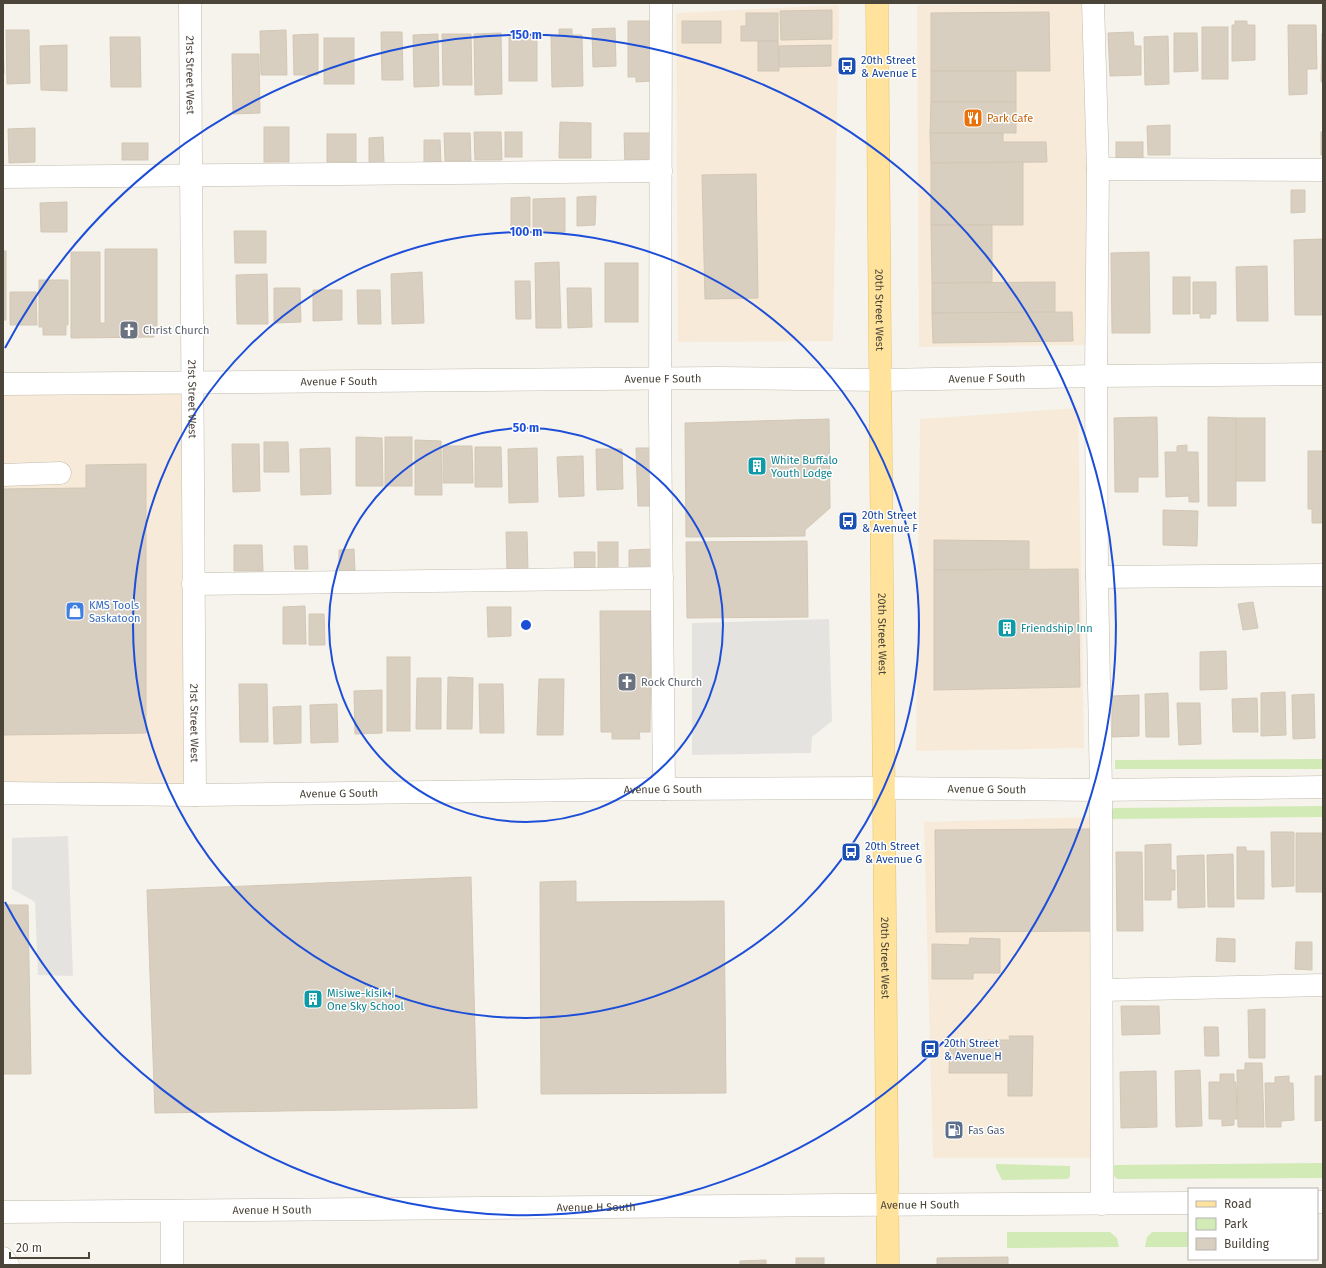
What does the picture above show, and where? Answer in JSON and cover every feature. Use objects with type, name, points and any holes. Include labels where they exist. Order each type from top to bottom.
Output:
[{"type":"main road","name":"20th Street West","points":[[877,3],[888,1265]]},
{"type":"street","name":"21st Street West","points":[[190,3],[195,795]]},
{"type":"street","points":[[661,3],[661,379],[664,789]]},
{"type":"street","points":[[1093,3],[1098,169],[1096,376],[1097,578],[1101,790],[1102,1204]]},
{"type":"street","points":[[1098,169],[1323,170]]},
{"type":"street","points":[[3,177],[661,171]]},
{"type":"street","name":"Avenue F South","points":[[3,384],[719,378],[880,380],[1323,374]]},
{"type":"street","points":[[3,474],[60,473]]},
{"type":"street","points":[[1097,578],[1323,575]]},
{"type":"street","points":[[193,584],[662,578]]},
{"type":"street","name":"Avenue G South","points":[[3,793],[195,795],[664,789],[883,788],[1101,790],[1323,787]]},
{"type":"street","points":[[1102,990],[1323,985]]},
{"type":"street","name":"Avenue H South","points":[[3,1212],[1188,1203]]},
{"type":"street","points":[[172,1211],[172,1265]]},
{"type":"street","points":[[3,1258],[8,1265]]},
{"type":"shaded area","points":[[1087,4],[1091,345],[919,347],[917,5]]},
{"type":"shaded area","points":[[839,5],[833,341],[678,342],[676,13]]},
{"type":"shaded area","points":[[192,382],[195,795],[3,793],[3,386]]},
{"type":"shaded area","points":[[1078,408],[1084,748],[916,751],[920,419]]},
{"type":"shaded area","points":[[829,619],[832,721],[812,737],[811,753],[692,755],[692,623]]},
{"type":"shaded area","points":[[1096,817],[1093,1158],[933,1158],[924,822]]},
{"type":"shaded area","points":[[68,836],[73,976],[38,975],[35,902],[12,889],[12,838]]},
{"type":"green space","points":[[1323,759],[1323,769],[1115,769],[1115,760]]},
{"type":"green space","points":[[1323,806],[1323,817],[1109,819],[1109,812],[1114,808]]},
{"type":"green space","points":[[1322,1163],[1322,1178],[1117,1179],[1114,1176],[1114,1165]]},
{"type":"green space","points":[[996,1164],[1070,1166],[1070,1176],[1068,1179],[1002,1180],[996,1168]]},
{"type":"green space","points":[[1007,1232],[1110,1232],[1117,1238],[1119,1247],[1007,1248]]},
{"type":"green space","points":[[1152,1232],[1188,1232],[1188,1247],[1145,1247],[1147,1237]]},
{"type":"building","points":[[832,10],[832,39],[781,40],[780,11]]},
{"type":"building","points":[[1049,12],[1050,71],[931,71],[931,13]]},
{"type":"building","points":[[746,13],[778,13],[778,41],[741,41],[741,26],[746,26]]},
{"type":"building","points":[[628,21],[651,21],[651,81],[636,82],[636,77],[628,77]]},
{"type":"building","points":[[682,21],[721,21],[721,43],[682,43]]},
{"type":"building","points":[[1235,21],[1247,21],[1247,25],[1255,25],[1255,60],[1232,61],[1232,25],[1235,25]]},
{"type":"building","points":[[1288,25],[1316,25],[1317,69],[1307,69],[1307,94],[1289,95]]},
{"type":"building","points":[[1202,27],[1228,27],[1228,79],[1202,79]]},
{"type":"building","points":[[615,28],[616,66],[593,67],[592,29]]},
{"type":"building","points":[[559,29],[572,29],[572,35],[582,35],[583,86],[552,87],[551,36],[559,35]]},
{"type":"building","points":[[3,30],[4,74],[3,74]]},
{"type":"building","points":[[6,30],[29,30],[30,83],[7,84]]},
{"type":"building","points":[[286,30],[287,75],[261,75],[260,31]]},
{"type":"building","points":[[381,32],[402,32],[403,80],[382,80]]},
{"type":"building","points":[[1133,32],[1134,46],[1141,46],[1141,75],[1110,76],[1108,33]]},
{"type":"building","points":[[501,33],[502,94],[475,95],[474,34]]},
{"type":"building","points":[[1174,33],[1197,33],[1198,71],[1174,72]]},
{"type":"building","points":[[1322,33],[1323,82],[1321,82]]},
{"type":"building","points":[[318,34],[318,75],[294,75],[293,35]]},
{"type":"building","points":[[438,34],[439,86],[414,87],[413,35]]},
{"type":"building","points":[[442,34],[471,34],[472,85],[443,85]]},
{"type":"building","points":[[1168,36],[1169,84],[1145,85],[1144,37]]},
{"type":"building","points":[[110,37],[140,37],[141,87],[111,87]]},
{"type":"building","points":[[509,37],[537,37],[537,81],[509,81]]},
{"type":"building","points":[[324,38],[354,38],[354,84],[324,84]]},
{"type":"building","points":[[758,41],[778,41],[779,71],[758,71]]},
{"type":"building","points":[[67,45],[67,91],[41,90],[40,46]]},
{"type":"building","points":[[831,45],[831,66],[779,67],[779,46]]},
{"type":"building","points":[[232,54],[259,54],[260,113],[233,114]]},
{"type":"building","points":[[931,71],[1016,71],[1016,102],[931,102]]},
{"type":"building","name":"Park Cafe","points":[[931,102],[1016,102],[1016,133],[930,133]]},
{"type":"building","points":[[560,122],[591,123],[591,158],[559,158]]},
{"type":"building","points":[[1170,125],[1170,155],[1148,155],[1147,126]]},
{"type":"building","points":[[264,127],[289,127],[289,162],[264,162]]},
{"type":"building","points":[[35,128],[35,162],[9,163],[8,129]]},
{"type":"building","points":[[474,132],[501,132],[502,160],[475,160]]},
{"type":"building","points":[[505,132],[522,132],[522,157],[505,157]]},
{"type":"building","points":[[1321,132],[1323,132],[1323,155],[1321,155]]},
{"type":"building","points":[[444,133],[470,133],[471,161],[445,161]]},
{"type":"building","points":[[624,133],[653,133],[654,165],[625,165]]},
{"type":"building","points":[[930,133],[1003,133],[1003,142],[1046,142],[1047,162],[931,163]]},
{"type":"building","points":[[327,134],[356,134],[356,162],[327,162]]},
{"type":"building","points":[[383,137],[384,163],[369,164],[369,138]]},
{"type":"building","points":[[424,140],[440,140],[441,163],[424,163]]},
{"type":"building","points":[[1116,142],[1143,142],[1143,161],[1116,161]]},
{"type":"building","points":[[122,143],[148,143],[148,160],[122,160]]},
{"type":"building","points":[[1023,162],[1023,225],[931,225],[931,163]]},
{"type":"building","points":[[756,174],[758,298],[705,299],[702,175]]},
{"type":"building","points":[[1291,190],[1305,190],[1305,212],[1291,213]]},
{"type":"building","points":[[596,196],[595,225],[577,226],[577,197]]},
{"type":"building","points":[[530,197],[530,227],[511,227],[511,198]]},
{"type":"building","points":[[565,198],[565,232],[533,233],[533,199]]},
{"type":"building","points":[[67,202],[67,232],[41,232],[40,203]]},
{"type":"building","points":[[931,225],[992,225],[992,283],[932,283]]},
{"type":"building","points":[[234,231],[266,231],[266,263],[235,263]]},
{"type":"building","points":[[1323,239],[1323,315],[1295,315],[1294,240]]},
{"type":"building","points":[[105,249],[157,249],[157,326],[154,326],[154,337],[71,338],[71,252],[100,252],[100,323],[105,323]]},
{"type":"building","points":[[3,251],[6,251],[6,320],[3,320]]},
{"type":"building","points":[[1149,252],[1150,333],[1112,333],[1111,253]]},
{"type":"building","points":[[559,262],[561,328],[536,328],[535,263]]},
{"type":"building","points":[[605,263],[638,263],[638,322],[605,322]]},
{"type":"building","points":[[1267,266],[1268,321],[1237,321],[1236,267]]},
{"type":"building","points":[[422,272],[424,323],[392,324],[391,274]]},
{"type":"building","points":[[267,274],[268,324],[237,324],[236,275]]},
{"type":"building","points":[[1173,277],[1190,277],[1190,314],[1173,314]]},
{"type":"building","points":[[39,280],[68,280],[68,325],[66,325],[66,335],[43,335],[43,327],[39,327]]},
{"type":"building","points":[[515,281],[530,281],[531,319],[516,319]]},
{"type":"building","points":[[1055,282],[1055,312],[932,313],[932,283]]},
{"type":"building","points":[[1193,282],[1216,282],[1216,314],[1210,314],[1210,318],[1200,318],[1200,313],[1193,314]]},
{"type":"building","points":[[274,288],[300,288],[301,322],[274,323]]},
{"type":"building","points":[[567,288],[591,288],[592,327],[568,328]]},
{"type":"building","points":[[313,290],[342,290],[342,320],[313,321]]},
{"type":"building","points":[[357,290],[380,290],[381,324],[358,324]]},
{"type":"building","points":[[10,292],[36,292],[37,325],[10,325]]},
{"type":"building","points":[[1072,312],[1073,341],[933,343],[932,313]]},
{"type":"building","points":[[1157,417],[1158,477],[1138,477],[1138,492],[1115,492],[1114,418]]},
{"type":"building","points":[[1208,417],[1236,418],[1236,506],[1208,506]]},
{"type":"building","points":[[1236,418],[1265,418],[1265,481],[1236,481]]},
{"type":"building","name":"White Buffalo Youth Lodge","points":[[829,419],[830,508],[805,530],[805,536],[686,537],[685,423]]},
{"type":"building","points":[[356,437],[382,438],[383,486],[356,486]]},
{"type":"building","points":[[385,437],[412,437],[412,486],[385,486]]},
{"type":"building","points":[[415,440],[441,441],[442,495],[415,495]]},
{"type":"building","points":[[264,442],[288,442],[289,472],[264,472]]},
{"type":"building","points":[[232,444],[259,444],[260,491],[233,492]]},
{"type":"building","points":[[1187,445],[1187,452],[1198,452],[1199,502],[1189,502],[1189,496],[1166,497],[1165,452],[1177,452],[1177,446]]},
{"type":"building","points":[[443,446],[472,446],[473,483],[443,483]]},
{"type":"building","points":[[475,447],[501,447],[502,487],[475,487]]},
{"type":"building","points":[[330,448],[331,494],[301,495],[300,449]]},
{"type":"building","points":[[537,448],[538,502],[509,503],[508,449]]},
{"type":"building","points":[[636,448],[654,448],[656,506],[638,506]]},
{"type":"building","points":[[596,449],[622,449],[623,489],[597,490]]},
{"type":"building","points":[[1308,451],[1323,451],[1323,523],[1312,523],[1312,509],[1308,509]]},
{"type":"building","points":[[583,456],[584,496],[559,497],[557,457]]},
{"type":"building","name":"KMS Tools Saskatoon","points":[[146,464],[146,733],[3,735],[3,489],[86,488],[86,465]]},
{"type":"building","points":[[1163,510],[1198,511],[1197,546],[1163,545]]},
{"type":"building","points":[[506,532],[527,532],[528,571],[507,571]]},
{"type":"building","points":[[934,540],[1029,541],[1029,570],[934,570]]},
{"type":"building","points":[[807,541],[808,617],[687,618],[686,542]]},
{"type":"building","points":[[598,542],[618,542],[618,568],[598,568]]},
{"type":"building","points":[[234,545],[262,545],[263,571],[234,571]]},
{"type":"building","points":[[294,546],[307,546],[308,569],[295,569]]},
{"type":"building","points":[[354,549],[355,572],[339,572],[339,550]]},
{"type":"building","points":[[653,549],[653,573],[629,574],[629,550]]},
{"type":"building","points":[[574,552],[595,552],[595,573],[575,573]]},
{"type":"building","name":"Friendship Inn","points":[[1078,569],[1080,687],[934,690],[934,570]]},
{"type":"building","points":[[1253,602],[1258,628],[1243,630],[1238,604]]},
{"type":"building","points":[[305,606],[306,644],[283,644],[283,607]]},
{"type":"building","points":[[487,607],[511,607],[511,636],[488,637]]},
{"type":"building","points":[[600,611],[651,611],[650,732],[639,732],[640,739],[612,739],[612,732],[601,732]]},
{"type":"building","points":[[309,614],[324,614],[325,645],[309,645]]},
{"type":"building","points":[[1226,651],[1227,689],[1200,690],[1200,652]]},
{"type":"building","points":[[387,657],[410,657],[410,731],[387,731]]},
{"type":"building","points":[[448,677],[473,678],[472,729],[447,729]]},
{"type":"building","points":[[417,678],[441,678],[441,729],[416,729]]},
{"type":"building","points":[[539,679],[564,679],[563,735],[537,735]]},
{"type":"building","points":[[239,684],[267,684],[268,742],[240,742]]},
{"type":"building","points":[[479,684],[503,684],[504,733],[480,733]]},
{"type":"building","points":[[382,690],[382,733],[355,734],[354,691]]},
{"type":"building","points":[[1285,692],[1286,735],[1261,736],[1261,693]]},
{"type":"building","points":[[1168,693],[1169,737],[1146,737],[1145,694]]},
{"type":"building","points":[[1314,694],[1315,738],[1293,739],[1292,695]]},
{"type":"building","points":[[1139,695],[1139,736],[1112,737],[1112,696]]},
{"type":"building","points":[[1257,698],[1258,732],[1233,732],[1232,699]]},
{"type":"building","points":[[1177,703],[1200,703],[1201,744],[1179,745]]},
{"type":"building","points":[[337,704],[338,742],[311,743],[310,705]]},
{"type":"building","points":[[301,706],[301,743],[274,744],[273,707]]},
{"type":"building","points":[[1090,829],[1091,931],[936,932],[935,830]]},
{"type":"building","points":[[1271,832],[1294,832],[1294,886],[1272,887]]},
{"type":"building","points":[[1296,833],[1322,833],[1323,892],[1296,892]]},
{"type":"building","points":[[1171,844],[1171,870],[1175,870],[1175,890],[1171,890],[1171,900],[1145,900],[1145,845]]},
{"type":"building","points":[[1237,847],[1246,847],[1246,851],[1264,851],[1264,899],[1237,899]]},
{"type":"building","points":[[1116,852],[1142,852],[1143,931],[1117,931]]},
{"type":"building","points":[[1233,854],[1234,907],[1208,907],[1207,855]]},
{"type":"building","points":[[1204,855],[1205,907],[1178,908],[1177,856]]},
{"type":"building","name":"Misiwe-kisik | One Sky School","points":[[471,877],[477,1108],[155,1113],[147,890]]},
{"type":"building","points":[[576,881],[576,902],[724,901],[726,1093],[541,1094],[540,882]]},
{"type":"building","points":[[3,905],[28,905],[31,1074],[3,1074]]},
{"type":"building","points":[[970,938],[1000,939],[1000,973],[973,973],[973,979],[932,979],[932,944],[969,945]]},
{"type":"building","points":[[1217,938],[1235,939],[1235,962],[1216,961]]},
{"type":"building","points":[[1296,942],[1312,942],[1312,970],[1295,969]]},
{"type":"building","points":[[1121,1006],[1159,1006],[1160,1034],[1122,1035]]},
{"type":"building","points":[[1265,1009],[1265,1058],[1249,1058],[1248,1010]]},
{"type":"building","points":[[1204,1027],[1218,1027],[1219,1056],[1205,1056]]},
{"type":"building","points":[[1009,1036],[1033,1036],[1032,1096],[1008,1096],[1008,1073],[949,1073],[950,1040],[1010,1040]]},
{"type":"building","points":[[1245,1063],[1262,1063],[1264,1127],[1238,1127],[1237,1070],[1245,1070]]},
{"type":"building","points":[[1200,1070],[1202,1126],[1176,1127],[1175,1071]]},
{"type":"building","points":[[1156,1071],[1157,1127],[1121,1128],[1120,1072]]},
{"type":"building","points":[[1220,1074],[1234,1074],[1234,1082],[1236,1082],[1237,1119],[1234,1119],[1234,1125],[1222,1126],[1222,1119],[1209,1119],[1209,1082],[1220,1082]]},
{"type":"building","points":[[1289,1076],[1289,1083],[1293,1083],[1294,1120],[1281,1121],[1281,1127],[1266,1127],[1265,1083],[1275,1083],[1275,1077]]},
{"type":"building","points":[[1315,1076],[1323,1076],[1323,1120],[1315,1121]]},
{"type":"building","points":[[1008,1257],[1008,1265],[937,1265],[937,1258]]},
{"type":"building","points":[[796,1258],[824,1258],[824,1265],[796,1265]]},
{"type":"building","points":[[766,1260],[766,1265],[740,1265],[740,1261]]},
{"type":"place","name":"20th Street & Avenue E","points":[[847,66]]},
{"type":"place","name":"Park Cafe","points":[[973,118]]},
{"type":"place","name":"Christ Church","points":[[129,330]]},
{"type":"place","name":"White Buffalo Youth Lodge","points":[[757,466]]},
{"type":"place","name":"20th Street & Avenue F","points":[[848,521]]},
{"type":"place","name":"KMS Tools Saskatoon","points":[[75,611]]},
{"type":"place","name":"Friendship Inn","points":[[1007,628]]},
{"type":"place","name":"Rock Church","points":[[627,682]]},
{"type":"place","name":"20th Street & Avenue G","points":[[851,852]]},
{"type":"place","name":"Misiwe-kisik | One Sky School","points":[[313,999]]},
{"type":"place","name":"20th Street & Avenue H","points":[[930,1049]]},
{"type":"place","name":"Fas Gas","points":[[954,1130]]}]
